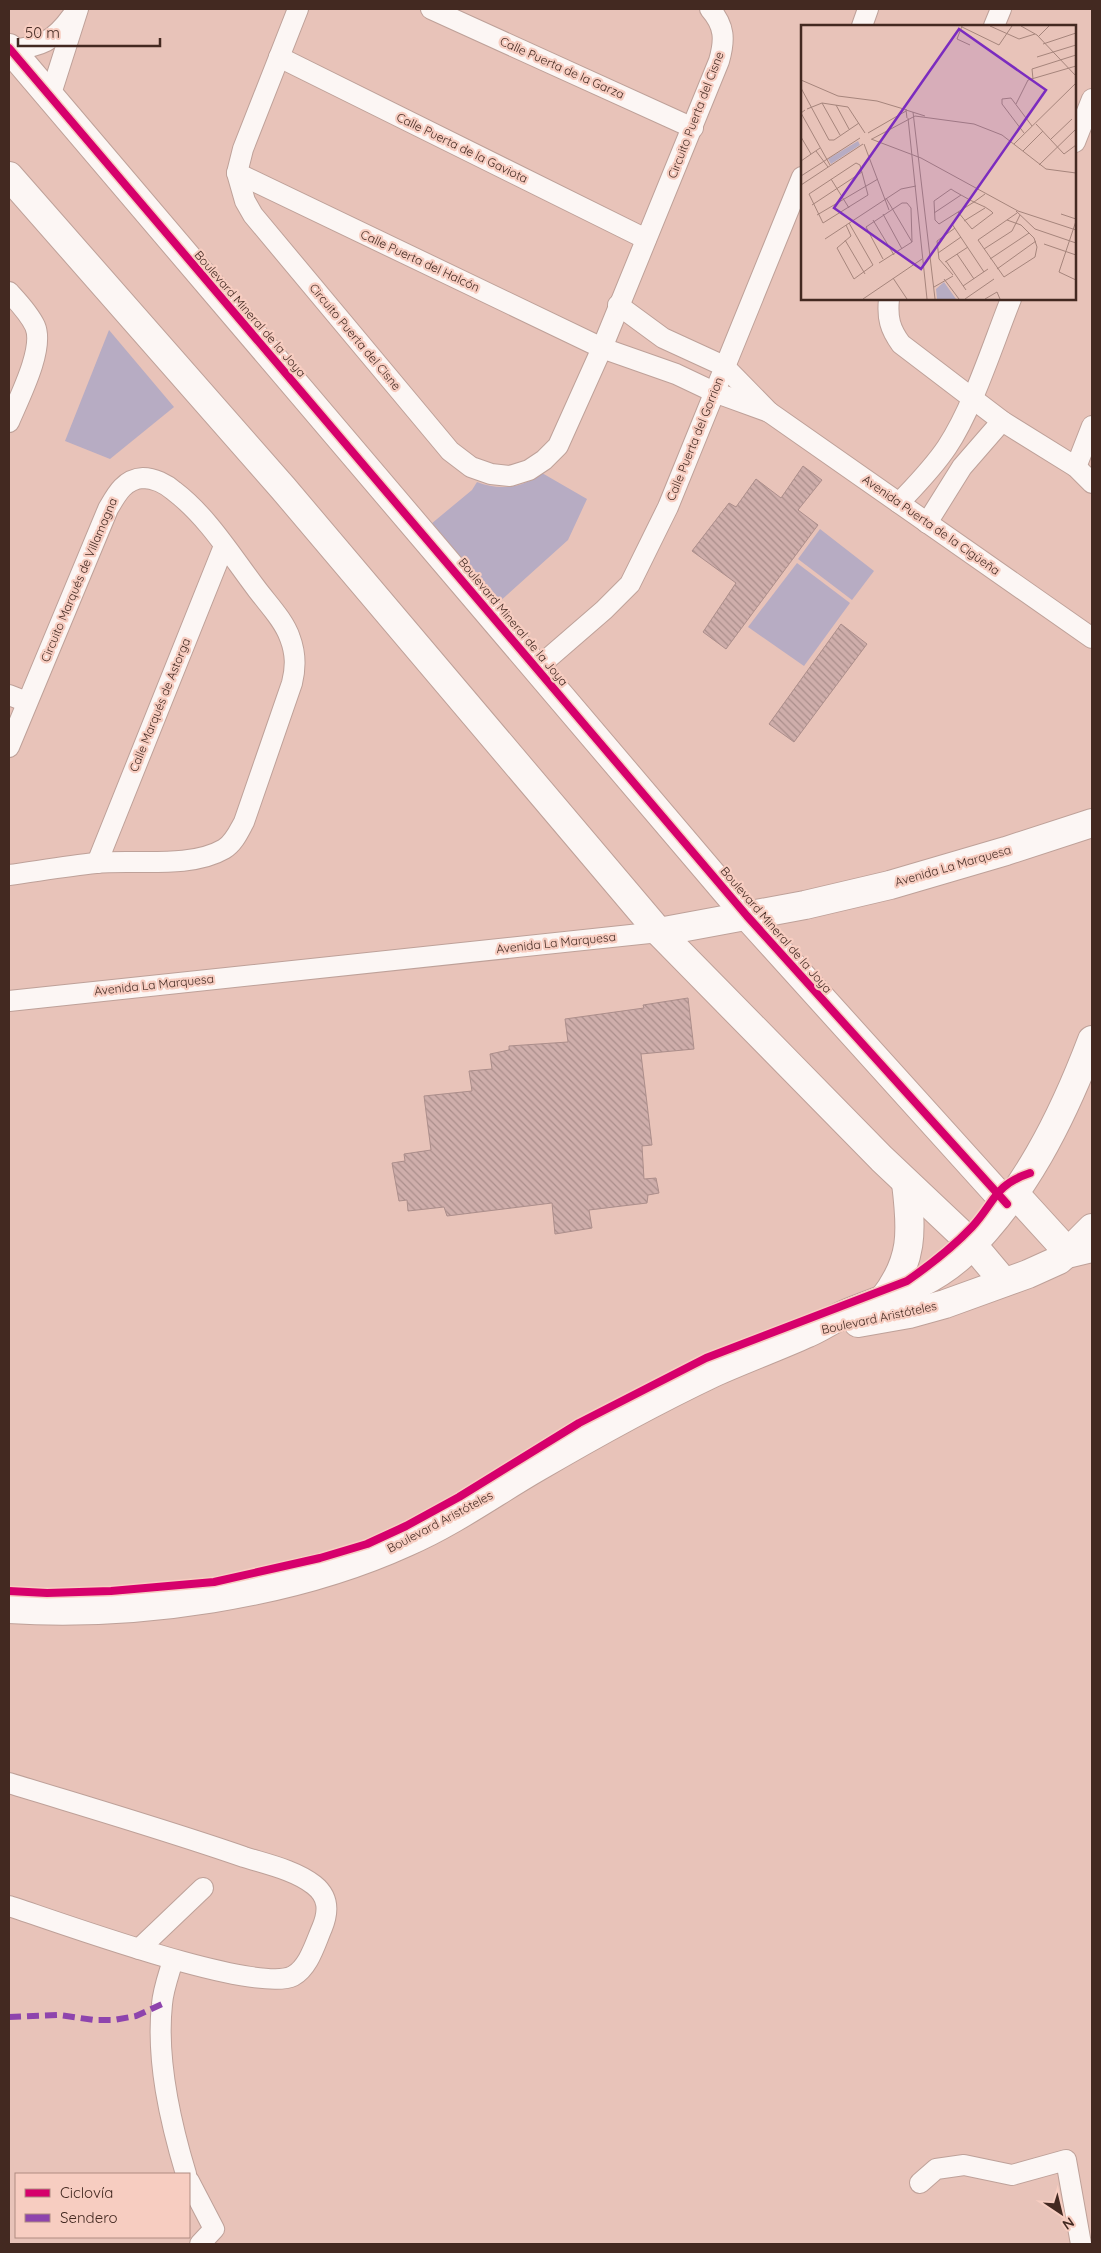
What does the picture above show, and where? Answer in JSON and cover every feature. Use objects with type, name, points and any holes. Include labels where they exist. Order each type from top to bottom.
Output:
[{"type":"street","points":[[10,49],[30,48],[55,37],[78,9],[50,97]]},
{"type":"street","points":[[237,174],[243,149],[298,9]]},
{"type":"street","name":"Calle Puerta de la Garza","points":[[431,9],[693,128]]},
{"type":"street","name":"Circuito Puerta del Cisne","points":[[237,174],[245,200],[253,215],[450,451],[472,467],[491,474],[510,476],[529,470],[544,460],[558,446],[602,348],[618,305],[693,128],[719,61],[724,42],[723,29],[710,9]]},
{"type":"street","points":[[862,25],[868,9]]},
{"type":"street","points":[[994,25],[1001,9]]},
{"type":"street","name":"Boulevard Mineral de la Joya","points":[[10,49],[747,916],[1011,1200],[1073,1255]]},
{"type":"street","name":"Calle Puerta de la Gaviota","points":[[279,57],[646,239]]},
{"type":"street","points":[[1081,132],[1092,99]]},
{"type":"street","name":"Calle Puerta del Halcón","points":[[237,174],[602,348]]},
{"type":"street","points":[[9,176],[283,488],[659,932],[906,1183],[972,1244],[1004,1282]]},
{"type":"street","name":"Calle Puerta del Gorrion","points":[[537,668],[604,610],[630,584],[668,507],[801,179]]},
{"type":"street","points":[[9,292],[35,327],[37,339],[30,371],[9,422]]},
{"type":"street","points":[[889,300],[890,329],[902,344],[1002,421],[1076,467],[1092,483]]},
{"type":"street","points":[[899,503],[948,446],[971,398],[1011,300]]},
{"type":"street","points":[[618,305],[664,338],[724,366]]},
{"type":"street","points":[[602,348],[676,374],[714,392]]},
{"type":"street","name":"Avenida Puerta de la Cigüeña","points":[[724,366],[769,412],[1092,638]]},
{"type":"street","name":"Avenida Puerta de la Cigüeña","points":[[714,392],[769,412]]},
{"type":"street","points":[[927,522],[962,467],[1002,421]]},
{"type":"street","points":[[1076,467],[1092,426]]},
{"type":"street","name":"Circuito Marqués de Villamagna","points":[[9,747],[18,699],[118,490],[132,480],[144,478],[159,481],[174,491],[195,511],[224,546],[280,619],[290,636],[294,652],[295,668],[292,683],[244,822],[235,838],[224,848],[208,855],[184,860],[97,863],[9,875]]},
{"type":"street","name":"Calle Marqués de Astorga","points":[[97,863],[224,546]]},
{"type":"street","name":"Avenida La Marquesa","points":[[9,1001],[659,932],[805,905],[890,885],[1042,840],[1092,822]]},
{"type":"street","name":"Boulevard Aristóteles","points":[[9,1609],[35,1611],[111,1608],[193,1601],[278,1585],[354,1565],[410,1541],[468,1511],[534,1469],[674,1391],[810,1332],[842,1315],[914,1288],[937,1275],[972,1244],[1011,1200],[1030,1173],[1077,1081],[1092,1040]]},
{"type":"street","points":[[882,1301],[896,1283],[909,1244],[911,1225],[906,1183]]},
{"type":"street","points":[[1073,1255],[1092,1228]]},
{"type":"street","name":"Boulevard Aristóteles","points":[[810,1332],[909,1314],[945,1304],[1073,1255]]},
{"type":"street","points":[[9,1783],[291,1873],[312,1884],[323,1894],[328,1906],[326,1918],[312,1954],[303,1967],[295,1975],[287,1979],[253,1978],[173,1960],[9,1906]]},
{"type":"street","points":[[139,1949],[203,1888]]},
{"type":"street","points":[[173,1960],[162,2004],[162,2063],[179,2151],[186,2173]]},
{"type":"street","points":[[920,2183],[936,2169],[964,2165],[1012,2176],[1066,2160],[1081,2244]]},
{"type":"street","points":[[190,2183],[214,2229],[200,2244]]},
{"type":"shaded area","points":[[109,330],[174,407],[110,459],[65,441]]},
{"type":"shaded area","points":[[542,473],[587,499],[568,540],[498,603],[431,524],[472,490],[477,482],[494,487],[519,485]]},
{"type":"shaded area","points":[[820,529],[874,571],[852,600],[798,559]]},
{"type":"shaded area","points":[[797,563],[850,603],[804,666],[748,627]]},
{"type":"building","points":[[803,466],[822,480],[798,510],[818,525],[726,649],[703,632],[736,583],[692,551],[729,503],[736,507],[756,479],[781,498]]},
{"type":"building","points":[[841,624],[867,644],[794,742],[769,724]]},
{"type":"building","points":[[688,998],[694,1049],[641,1054],[652,1145],[642,1146],[644,1179],[656,1178],[659,1193],[648,1195],[647,1203],[589,1210],[592,1228],[555,1234],[552,1203],[447,1216],[444,1207],[408,1211],[407,1200],[399,1201],[392,1163],[405,1161],[404,1154],[431,1150],[424,1096],[472,1091],[469,1071],[492,1069],[490,1054],[509,1050],[509,1046],[568,1042],[565,1019],[644,1008],[643,1005]]},
{"type":"marked path","points":[[9,2017],[59,2015],[94,2020],[114,2020],[136,2016],[162,2004]]},
{"type":"cycle path","points":[[9,48],[747,916],[1007,1204]]},
{"type":"cycle path","points":[[9,1591],[47,1593],[111,1591],[214,1582],[320,1558],[367,1544],[406,1526],[459,1497],[579,1423],[706,1358],[907,1281],[941,1256],[965,1234],[1002,1189],[1009,1183],[1030,1173]]}]
